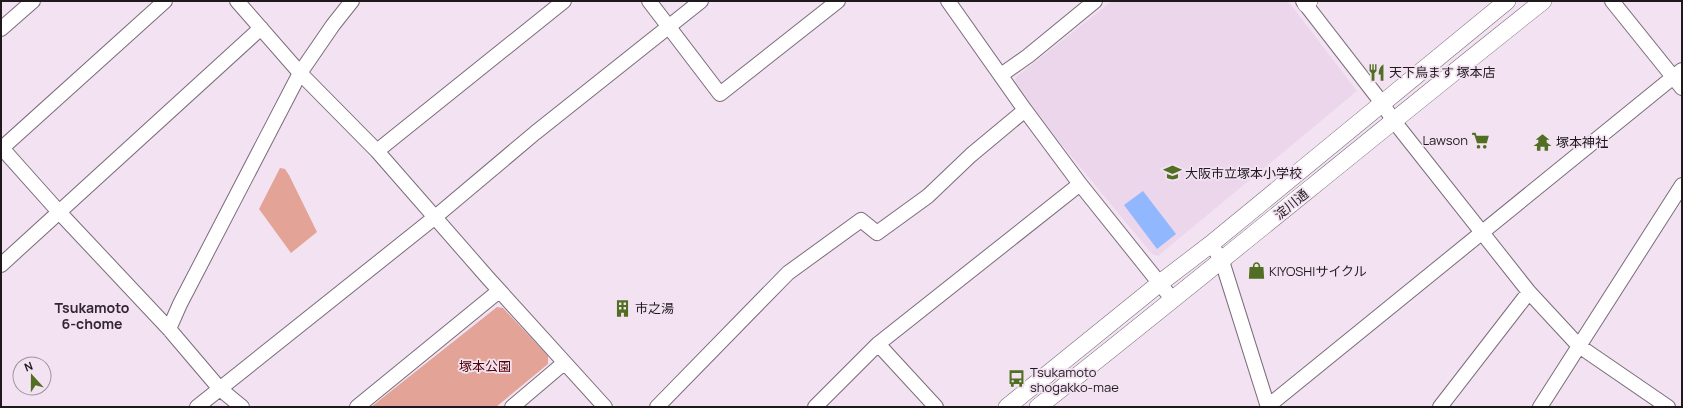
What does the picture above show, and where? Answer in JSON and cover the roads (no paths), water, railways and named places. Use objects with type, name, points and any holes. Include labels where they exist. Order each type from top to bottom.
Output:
[{"type":"street","points":[[1,29],[33,1]]},
{"type":"street","points":[[165,1],[2,148],[59,212],[169,329],[220,388],[242,407]]},
{"type":"street","points":[[237,1],[300,72],[378,151],[434,218],[605,407]]},
{"type":"street","points":[[169,329],[191,283],[300,72],[352,1]]},
{"type":"street","points":[[378,151],[564,1]]},
{"type":"street","points":[[649,1],[720,94],[838,1]]},
{"type":"street","points":[[197,407],[434,218],[535,133],[700,1]]},
{"type":"street","points":[[948,1],[1025,110],[1080,184],[1173,300]]},
{"type":"street","points":[[1001,75],[1028,56],[1094,1]]},
{"type":"street","name":"淀川通","points":[[1007,407],[1160,283],[1211,244],[1507,1]]},
{"type":"street","name":"淀川通","points":[[1038,407],[1222,261],[1393,120],[1544,1]]},
{"type":"street","points":[[1211,244],[1222,261],[1268,407],[1365,326],[1679,79],[1612,1]]},
{"type":"street","points":[[1306,2],[1382,103],[1393,120],[1529,292],[1579,346],[1668,407]]},
{"type":"street","points":[[1,265],[261,28]]},
{"type":"street","points":[[657,407],[788,273],[861,220],[877,233],[928,196],[971,155],[1025,110]]},
{"type":"street","points":[[815,407],[878,344],[1080,184]]},
{"type":"street","points":[[1540,407],[1682,185]]},
{"type":"street","points":[[357,407],[499,291]]},
{"type":"street","points":[[1440,407],[1529,292]]},
{"type":"street","points":[[878,344],[936,407]]},
{"type":"street","points":[[512,407],[564,363]]},
{"type":"water","points":[[1143,191],[1176,234],[1157,249],[1124,205]]},
{"type":"place","name":"天下鳥ます 塚本店","points":[[1376,72]]},
{"type":"place","name":"Lawson","points":[[1481,140]]},
{"type":"place","name":"塚本神社","points":[[1543,142]]},
{"type":"place","name":"大阪市立塚本小学校","points":[[1172,173]]},
{"type":"place","name":"KIYOSHIサイクル","points":[[1256,271]]},
{"type":"place","name":"市之湯","points":[[622,308]]},
{"type":"place","name":"Tsukamoto shogakko-mae","points":[[1017,379]]},
{"type":"district","name":"Tsukamoto 6-chome","points":[[92,316]]},
{"type":"park label","name":"塚本公園","points":[[485,366]]}]
